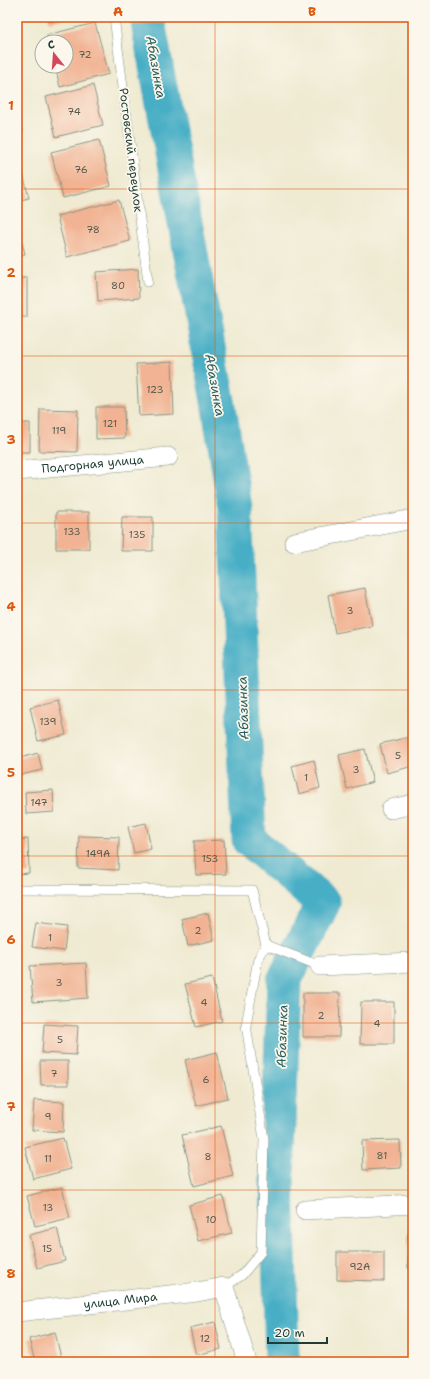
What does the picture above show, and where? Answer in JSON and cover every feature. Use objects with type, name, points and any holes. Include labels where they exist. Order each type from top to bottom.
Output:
[{"type":"street","name":"Подгорная улица","points":[[17,471],[168,457]]},
{"type":"street","points":[[294,542],[413,518]]},
{"type":"street","points":[[391,809],[413,804]]},
{"type":"street","points":[[320,966],[413,962]]},
{"type":"street","points":[[305,1210],[413,1204]]},
{"type":"street","points":[[224,1287],[247,1362]]},
{"type":"street","name":"улица Мира","points":[[17,1312],[196,1292],[224,1287]]},
{"type":"lane","name":"Ростовский переулок","points":[[114,17],[148,282]]},
{"type":"lane","points":[[17,889],[252,890],[266,945],[258,959],[246,1025],[264,1139],[261,1252],[242,1275],[224,1287]]},
{"type":"lane","points":[[266,945],[320,966]]},
{"type":"building","points":[[48,17],[68,17],[68,18],[49,22]]},
{"type":"building","points":[[95,23],[109,74],[60,87],[57,74],[74,74],[74,34],[51,34]]},
{"type":"building","points":[[93,85],[103,125],[56,137],[46,97]]},
{"type":"building","points":[[17,111],[23,132],[17,134]]},
{"type":"building","points":[[99,140],[111,186],[63,198],[51,152]]},
{"type":"building","points":[[17,158],[19,158],[29,198],[17,201]]},
{"type":"building","points":[[119,200],[130,241],[67,257],[57,216]]},
{"type":"building","points":[[17,224],[25,254],[17,256]]},
{"type":"building","points":[[138,269],[139,298],[98,301],[96,272]]},
{"type":"building","points":[[17,278],[27,278],[27,317],[17,317]]},
{"type":"building","points":[[172,362],[174,414],[139,416],[136,364]]},
{"type":"building","points":[[96,407],[124,407],[125,438],[96,439]]},
{"type":"building","points":[[40,409],[78,410],[77,452],[39,451]]},
{"type":"building","points":[[17,423],[30,423],[30,452],[17,452]]},
{"type":"building","points":[[56,512],[89,512],[89,549],[56,549]]},
{"type":"building","points":[[122,517],[153,517],[153,551],[121,551]]},
{"type":"building","points":[[17,518],[20,533],[17,534]]},
{"type":"building","points":[[365,588],[372,626],[335,633],[328,595]]},
{"type":"building","points":[[17,668],[21,682],[17,683]]},
{"type":"building","points":[[58,700],[66,735],[38,741],[30,707]]},
{"type":"building","points":[[413,736],[413,766],[387,773],[380,744]]},
{"type":"building","points":[[365,749],[373,782],[347,789],[339,755]]},
{"type":"building","points":[[38,753],[42,770],[17,776],[17,759]]},
{"type":"building","points":[[314,760],[320,788],[299,794],[292,766]]},
{"type":"building","points":[[53,790],[54,812],[26,814],[25,792]]},
{"type":"building","points":[[146,823],[151,849],[134,853],[128,827]]},
{"type":"building","points":[[79,836],[119,837],[118,870],[78,868]]},
{"type":"building","points":[[28,839],[29,873],[17,874],[17,840]]},
{"type":"building","points":[[224,840],[226,874],[196,875],[194,841]]},
{"type":"building","points":[[208,913],[214,940],[188,946],[182,919]]},
{"type":"building","points":[[36,923],[67,927],[64,951],[32,947]]},
{"type":"building","points":[[86,963],[88,998],[33,1002],[30,966]]},
{"type":"building","points":[[212,978],[222,1021],[196,1027],[185,984]]},
{"type":"building","points":[[303,993],[340,993],[339,1037],[303,1037]]},
{"type":"building","points":[[361,1002],[394,1002],[394,1044],[360,1044]]},
{"type":"building","points":[[44,1024],[78,1026],[76,1055],[42,1053]]},
{"type":"building","points":[[217,1052],[228,1098],[196,1106],[185,1060]]},
{"type":"building","points":[[40,1061],[68,1061],[68,1085],[41,1085]]},
{"type":"building","points":[[34,1100],[64,1102],[63,1132],[32,1130]]},
{"type":"building","points":[[221,1126],[233,1176],[194,1186],[182,1135]]},
{"type":"building","points":[[63,1138],[71,1169],[33,1179],[25,1147]]},
{"type":"building","points":[[400,1140],[401,1168],[363,1170],[362,1141]]},
{"type":"building","points":[[62,1187],[70,1218],[35,1226],[27,1196]]},
{"type":"building","points":[[223,1196],[232,1233],[198,1241],[189,1205]]},
{"type":"building","points":[[57,1228],[65,1261],[37,1268],[29,1235]]},
{"type":"building","points":[[408,1233],[413,1233],[413,1268],[408,1268]]},
{"type":"building","points":[[337,1252],[384,1252],[384,1281],[337,1280]]},
{"type":"building","points":[[215,1322],[221,1349],[196,1355],[190,1328]]},
{"type":"building","points":[[55,1332],[62,1362],[35,1362],[29,1339]]},
{"type":"waterway","name":"Абазинка","points":[[147,17],[218,401],[235,508],[249,840],[323,903],[284,981],[277,1180],[282,1357],[284,1362]]}]
